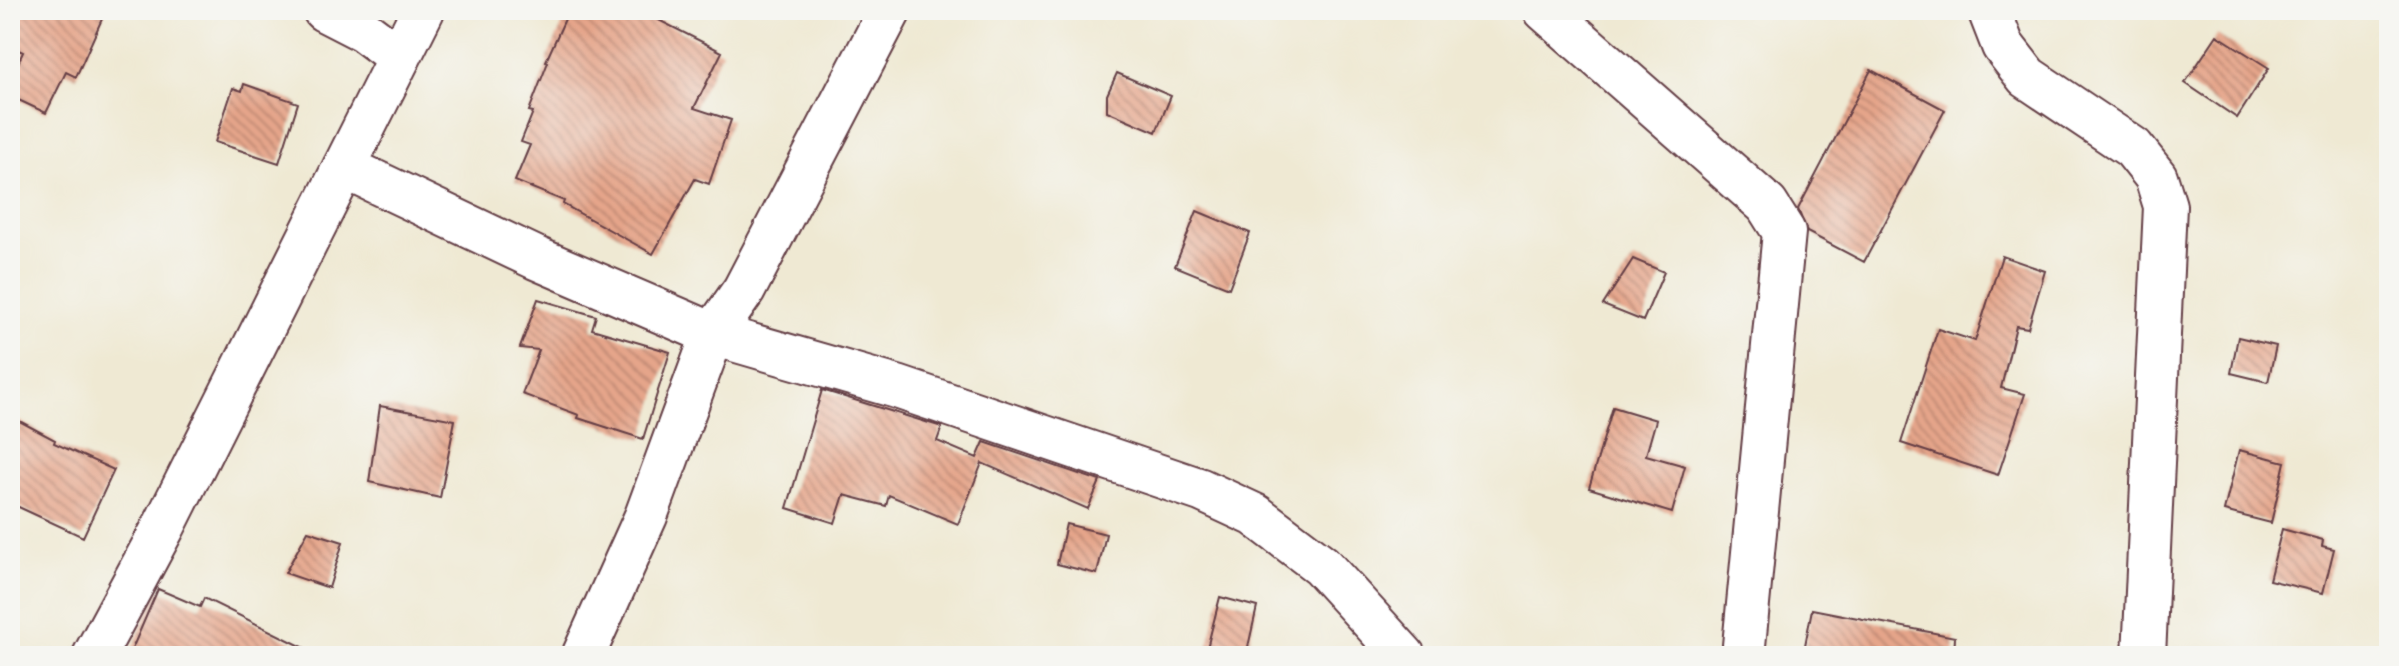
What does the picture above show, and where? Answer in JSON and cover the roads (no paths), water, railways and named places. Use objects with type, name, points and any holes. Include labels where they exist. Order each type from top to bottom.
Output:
[{"type":"street","points":[[324,10],[363,30],[399,57]]},
{"type":"street","points":[[94,656],[164,526],[423,10]]},
{"type":"street","points":[[583,656],[646,516],[713,334],[744,290],[890,10]]},
{"type":"street","points":[[1545,10],[1767,205],[1784,232],[1784,257],[1743,656]]},
{"type":"street","points":[[1989,10],[2003,46],[2027,77],[2133,148],[2156,177],[2165,206],[2144,656]]},
{"type":"street","points":[[344,167],[536,258],[713,334],[897,387],[1201,490],[1255,515],[1321,565],[1404,656]]}]
